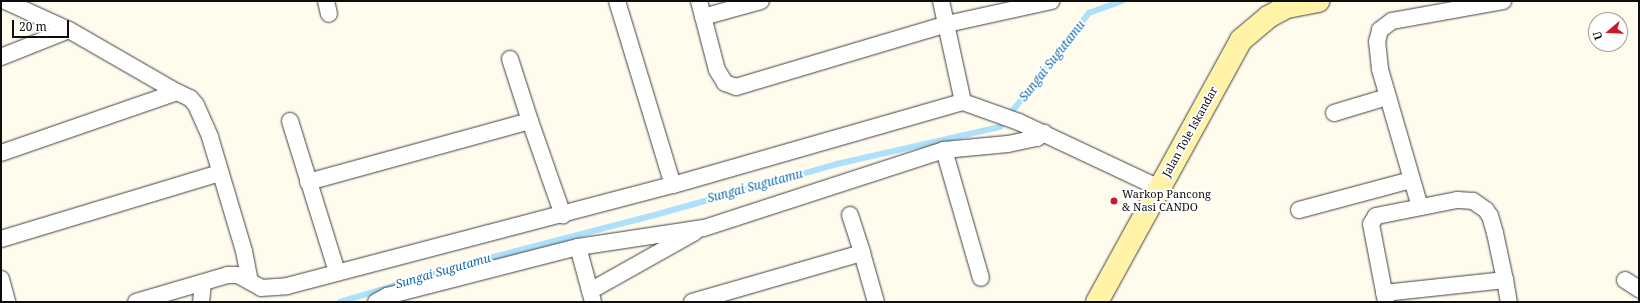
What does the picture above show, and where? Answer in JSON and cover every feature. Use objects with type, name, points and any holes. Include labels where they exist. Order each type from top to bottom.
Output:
[{"type":"main road","name":"Jalan Tole Iskandar","points":[[1102,300],[1159,188],[1241,40],[1268,17],[1287,7],[1318,1]]},
{"type":"street","points":[[5,1],[69,30],[190,98],[196,105],[210,137],[244,251],[250,281]]},
{"type":"street","points":[[617,1],[673,185]]},
{"type":"street","points":[[699,1],[717,70],[725,83],[736,87],[947,24],[1052,1]]},
{"type":"street","points":[[703,16],[761,1]]},
{"type":"street","points":[[942,1],[968,103]]},
{"type":"street","points":[[1420,207],[1380,69],[1377,42],[1380,30],[1392,21],[1499,1]]},
{"type":"street","points":[[1,57],[69,30]]},
{"type":"street","points":[[510,59],[563,215]]},
{"type":"street","points":[[1,153],[177,92]]},
{"type":"street","points":[[1334,113],[1387,97]]},
{"type":"street","points":[[136,302],[228,275],[238,275],[261,288],[287,286],[563,215],[968,103],[1044,133],[1159,188]]},
{"type":"street","points":[[290,121],[337,272]]},
{"type":"street","points":[[308,182],[530,121]]},
{"type":"street","points":[[376,302],[387,296],[578,247],[704,228],[944,150],[1008,144],[1037,138],[1044,133]]},
{"type":"street","points":[[944,150],[981,278]]},
{"type":"street","points":[[1,239],[220,173]]},
{"type":"street","points":[[1299,210],[1411,180]]},
{"type":"street","points":[[1505,280],[1385,297],[1372,224],[1376,216],[1457,200],[1473,201],[1486,210],[1490,216],[1495,232],[1505,280],[1509,302]]},
{"type":"street","points":[[850,214],[876,302]]},
{"type":"street","points":[[578,247],[591,296],[704,228]]},
{"type":"street","points":[[692,302],[862,253]]},
{"type":"street","points":[[1,279],[7,302]]},
{"type":"street","points":[[1625,280],[1639,289]]},
{"type":"street","points":[[201,302],[203,283]]},
{"type":"waterway","name":"Sungai Sugutamu","points":[[340,302],[478,261],[662,213],[837,164],[1000,127],[1089,13],[1122,1]]},
{"type":"place","name":"Warkop Pancong & Nasi CANDO","points":[[1114,201]]}]
